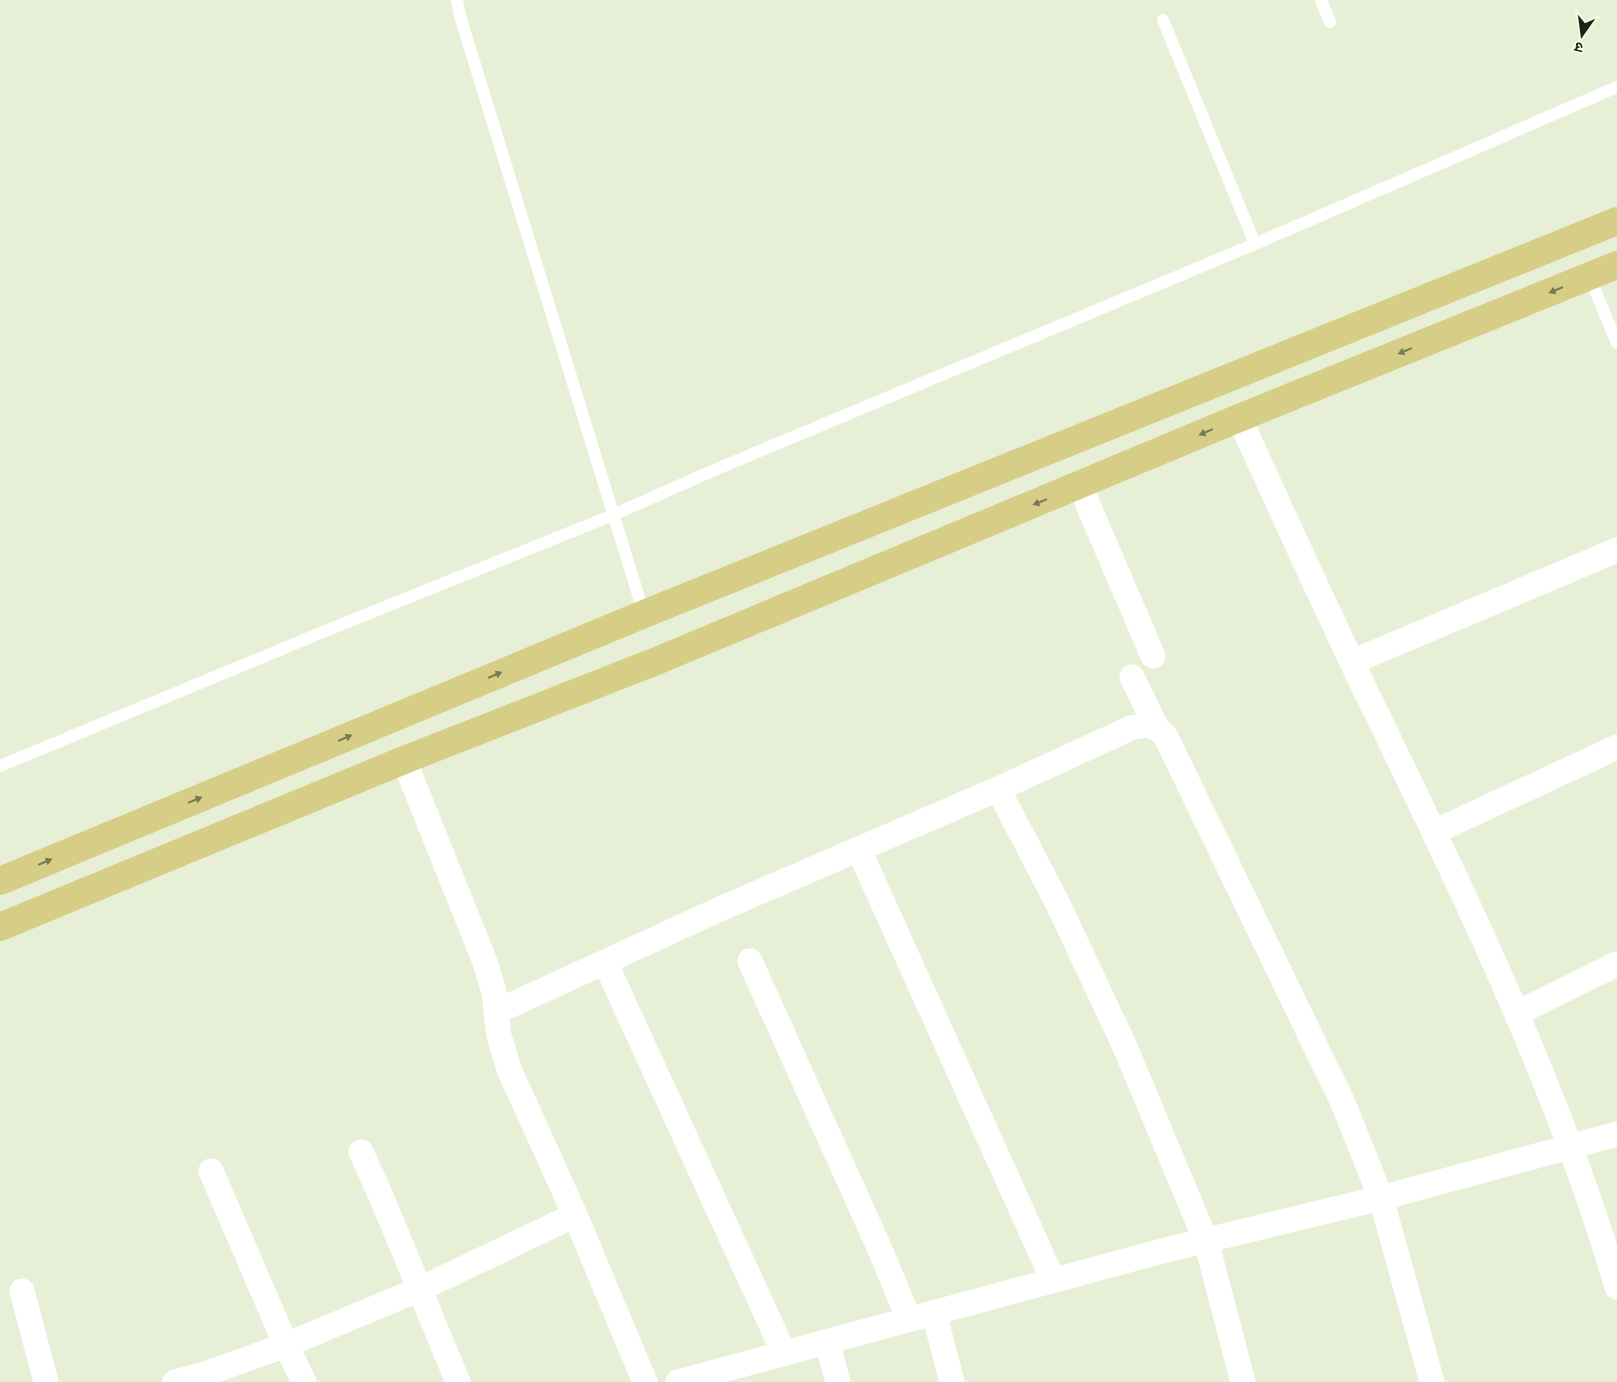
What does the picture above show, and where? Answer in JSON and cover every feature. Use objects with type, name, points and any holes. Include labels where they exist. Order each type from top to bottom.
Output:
[{"type":"main road","points":[[0,881],[644,614],[1617,221]]},
{"type":"main road","points":[[0,927],[404,760],[659,660],[1080,486],[1239,418],[1617,265]]},
{"type":"street","points":[[1239,418],[1517,1013],[1570,1147],[1617,1287]]},
{"type":"street","points":[[1080,486],[1152,656]]},
{"type":"street","points":[[1352,662],[1617,550]]},
{"type":"street","points":[[1132,677],[1157,728],[1164,735],[1343,1103],[1381,1198],[1432,1382]]},
{"type":"street","points":[[496,1012],[720,909],[998,789],[1131,728],[1145,725],[1157,728]]},
{"type":"street","points":[[1434,832],[1617,747]]},
{"type":"street","points":[[404,760],[485,962],[494,992],[499,1036],[509,1069],[575,1215],[645,1382]]},
{"type":"street","points":[[998,789],[1058,904],[1125,1047],[1206,1241],[1243,1382]]},
{"type":"street","points":[[859,850],[1053,1280]]},
{"type":"street","points":[[750,961],[878,1245],[909,1319]]},
{"type":"street","points":[[605,962],[784,1353]]},
{"type":"street","points":[[1517,1013],[1617,964]]},
{"type":"street","points":[[678,1382],[1162,1251],[1381,1198],[1617,1134]]},
{"type":"street","points":[[361,1152],[382,1196],[458,1382]]},
{"type":"street","points":[[211,1171],[286,1345],[304,1382]]},
{"type":"street","points":[[175,1382],[208,1374],[286,1345],[420,1289],[575,1215]]},
{"type":"street","points":[[22,1291],[46,1382]]},
{"type":"street","points":[[934,1313],[952,1382]]},
{"type":"street","points":[[827,1342],[838,1382]]},
{"type":"lane","points":[[457,0],[462,25],[644,614]]},
{"type":"lane","points":[[1321,0],[1330,22]]},
{"type":"lane","points":[[1163,20],[1255,244]]},
{"type":"lane","points":[[0,766],[323,632],[613,515],[712,471],[1255,244],[1617,87]]},
{"type":"lane","points":[[1589,276],[1617,343]]}]
